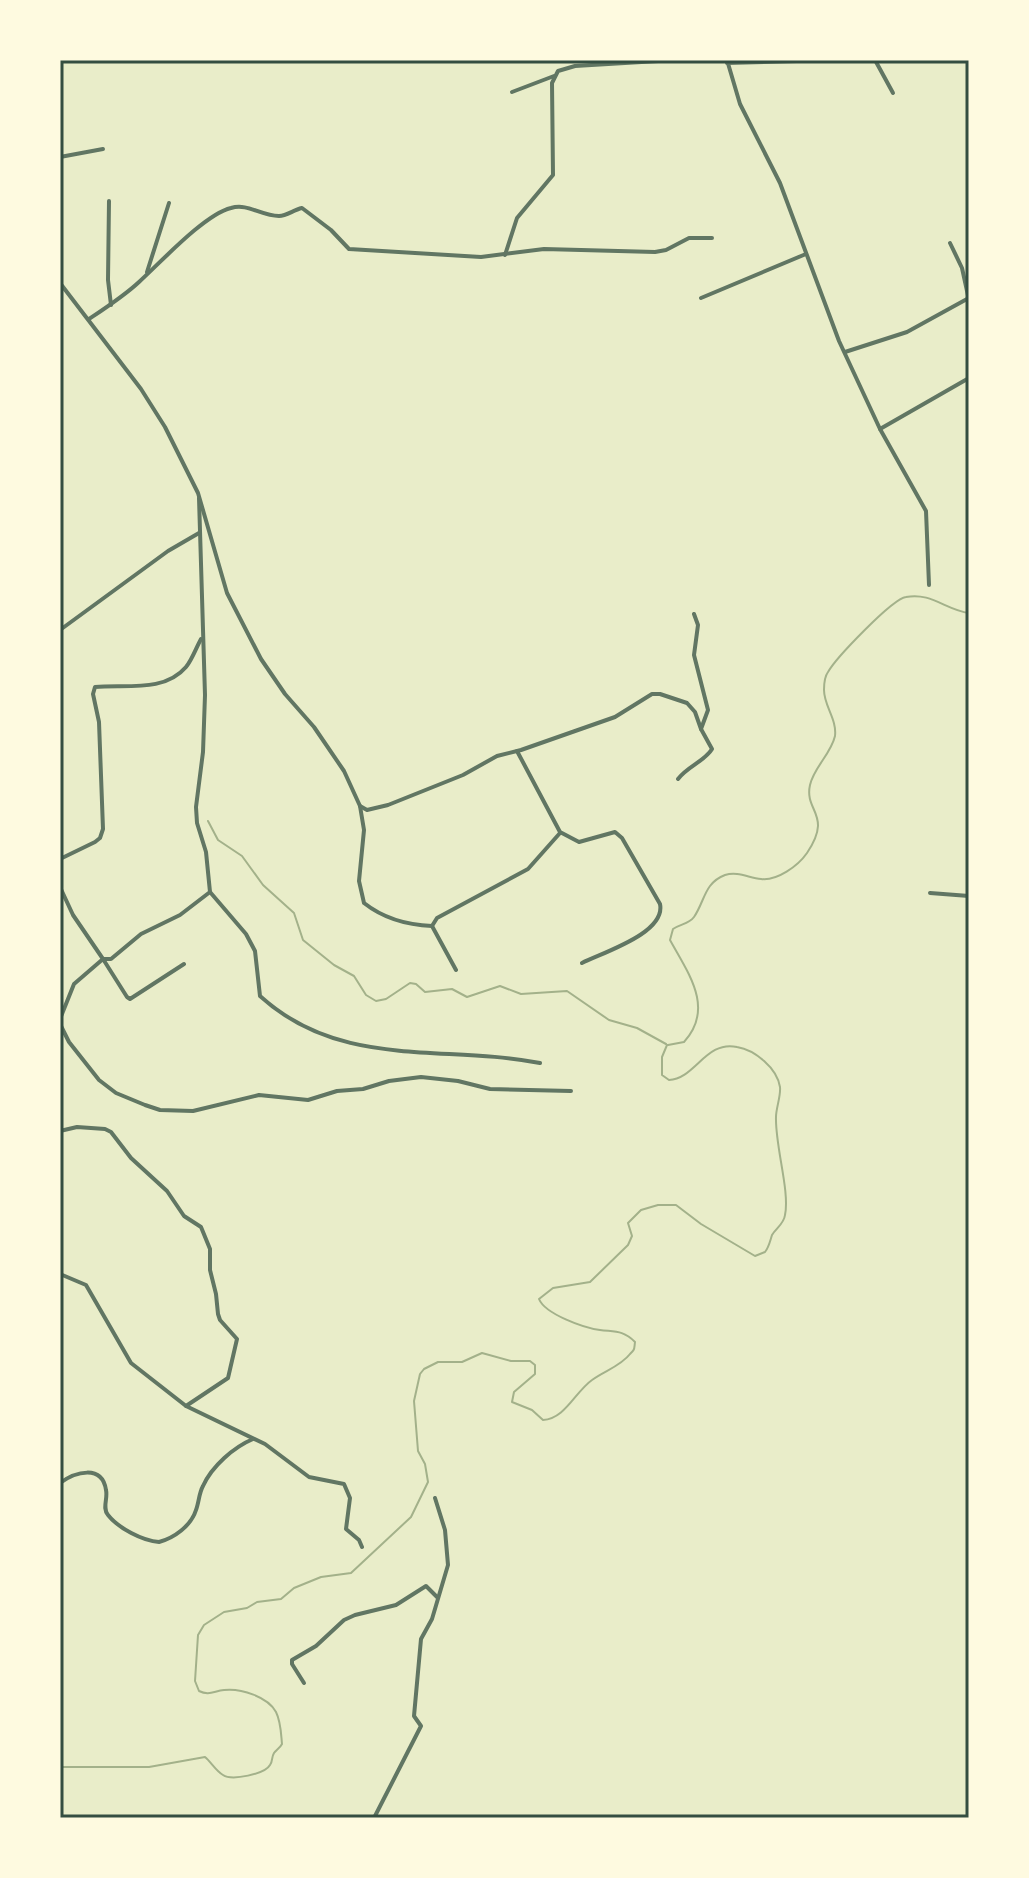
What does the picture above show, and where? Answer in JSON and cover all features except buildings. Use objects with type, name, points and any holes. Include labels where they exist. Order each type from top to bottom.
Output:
[{"type":"street","points":[[512,92],[575,66],[675,60]]},
{"type":"street","points":[[831,60],[727,62],[740,104],[780,183],[845,352],[880,429],[926,511],[929,585]]},
{"type":"street","points":[[875,60],[893,93]]},
{"type":"street","points":[[505,255],[517,218],[553,175],[554,76]]},
{"type":"street","points":[[60,157],[103,149]]},
{"type":"street","points":[[109,201],[108,280],[111,305]]},
{"type":"street","points":[[147,274],[169,203]]},
{"type":"street","points":[[89,319],[111,305],[219,214],[228,208],[240,206],[276,216],[302,208],[331,230],[349,249],[481,257],[544,249],[655,252],[689,238],[712,238]]},
{"type":"street","points":[[845,352],[907,332],[968,300],[962,268],[950,243]]},
{"type":"street","points":[[701,298],[806,254]]},
{"type":"street","points":[[60,283],[141,389],[180,455],[198,493],[227,593],[261,659],[285,694],[323,738],[344,771],[360,806],[364,830],[359,881],[364,903],[411,925],[432,926]]},
{"type":"street","points":[[880,429],[969,378]]},
{"type":"street","points":[[198,493],[205,695],[197,823],[206,852],[210,892],[246,934],[255,951],[260,996],[286,1018],[337,1040],[381,1050],[510,1057],[540,1063]]},
{"type":"street","points":[[60,630],[168,551],[199,533]]},
{"type":"street","points":[[694,614],[698,625],[694,655],[708,710],[701,729]]},
{"type":"street","points":[[60,859],[95,842],[103,829],[95,687],[156,685],[168,681],[186,668],[202,638]]},
{"type":"street","points":[[360,806],[367,810],[388,805],[463,775],[497,756],[615,717],[652,694],[687,703],[695,712],[712,749],[710,754],[687,768],[678,779]]},
{"type":"street","points":[[517,751],[560,832],[579,842],[615,832],[622,838],[661,909],[657,922],[648,930],[582,963]]},
{"type":"street","points":[[432,926],[437,918],[528,869],[560,832]]},
{"type":"street","points":[[60,887],[73,915],[130,999],[184,964]]},
{"type":"street","points":[[210,892],[180,915],[141,934],[111,959],[103,959],[74,984],[60,1019],[61,1026],[69,1042],[99,1080],[116,1093],[160,1110],[193,1111],[259,1095],[308,1100],[337,1091],[421,1077],[490,1089],[571,1091]]},
{"type":"street","points":[[930,893],[969,896]]},
{"type":"street","points":[[432,926],[456,970]]},
{"type":"street","points":[[60,1131],[77,1127],[111,1132],[131,1158],[167,1191],[184,1216],[203,1230],[210,1249],[210,1270],[218,1314],[235,1334],[236,1345],[228,1378],[186,1406]]},
{"type":"street","points":[[60,1274],[86,1285],[131,1363],[186,1406],[255,1438],[309,1477],[344,1484],[350,1498],[346,1529],[359,1540],[362,1547]]},
{"type":"street","points":[[60,1483],[79,1472],[92,1473],[105,1486],[105,1509],[109,1517],[143,1538],[159,1542],[185,1527],[195,1514],[203,1485],[210,1474],[225,1458],[255,1438]]},
{"type":"street","points":[[374,1818],[421,1726],[414,1716],[418,1656],[448,1565],[445,1530],[435,1498]]},
{"type":"street","points":[[304,1683],[292,1660],[316,1646],[344,1620],[396,1605],[426,1586],[437,1597]]},
{"type":"waterway","points":[[668,1045],[684,1042],[693,1029],[698,1003],[691,978],[670,940],[673,929],[692,919],[718,878],[730,874],[761,879],[780,875],[803,858],[814,840],[818,821],[809,794],[810,785],[835,736],[825,696],[824,683],[828,672],[877,618],[906,597],[931,599],[969,613]]},
{"type":"waterway","points":[[208,821],[218,840],[242,856],[263,885],[294,913],[303,940],[334,965],[354,976],[366,995],[376,1001],[386,999],[410,983],[425,992],[452,989],[467,997],[500,986],[521,994],[567,991],[609,1020],[637,1028],[666,1044]]},
{"type":"waterway","points":[[60,1767],[149,1767],[205,1757],[227,1777],[248,1776],[267,1768],[282,1744],[276,1712],[267,1702],[246,1692],[199,1691],[195,1681],[198,1635],[204,1625],[224,1612],[247,1608],[257,1602],[281,1599],[294,1588],[321,1577],[351,1573],[411,1517],[428,1482],[425,1464],[418,1451],[414,1401],[424,1369],[438,1362],[462,1362],[482,1353],[511,1361],[530,1361],[535,1365],[535,1374],[514,1392],[512,1402],[532,1410],[543,1420],[551,1418],[564,1410],[592,1380],[626,1358],[634,1350],[635,1342],[623,1333],[593,1329],[566,1319],[549,1310],[539,1299],[553,1288],[590,1282],[628,1245],[632,1236],[628,1223],[641,1210],[658,1205],[676,1205],[701,1224],[755,1256],[765,1252],[772,1235],[783,1221],[786,1205],[776,1129],[780,1091],[775,1073],[758,1056],[744,1049],[726,1046],[709,1054],[678,1078],[669,1080],[662,1075],[662,1057],[667,1045]]}]
